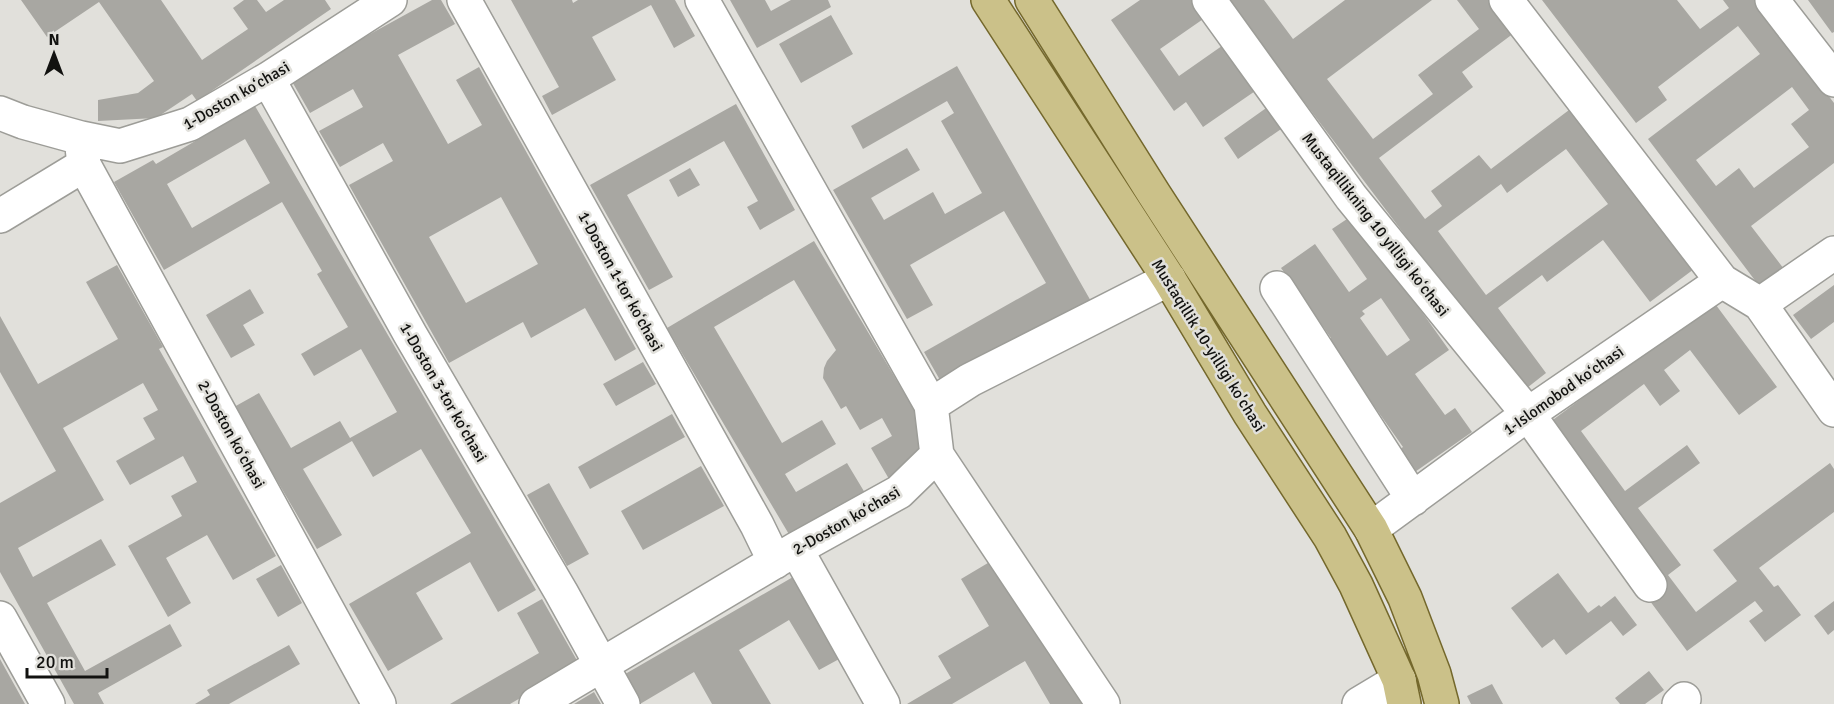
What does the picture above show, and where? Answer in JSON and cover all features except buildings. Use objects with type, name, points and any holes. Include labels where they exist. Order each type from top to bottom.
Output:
[{"type":"main road","name":"Mustaqillik 10-yilligi ko'chasi","points":[[988,0],[1169,279],[1251,414],[1330,537],[1356,585],[1402,692]]},
{"type":"main road","points":[[1032,0],[1371,529],[1405,598],[1434,674],[1442,704]]},
{"type":"main road","points":[[1169,279],[1207,275]]},
{"type":"street","name":"1-Doston koʻchasi","points":[[0,113],[83,152],[120,146],[190,124],[268,79],[390,0]]},
{"type":"street","name":"1-Doston 1-tor koʻchasi","points":[[464,0],[751,515],[786,556],[883,704]]},
{"type":"street","points":[[702,0],[931,405],[937,454],[1103,704]]},
{"type":"street","name":"Mustaqillikning 10 yilligi koʻchasi","points":[[1209,0],[1351,197],[1528,414],[1650,585]]},
{"type":"street","points":[[1506,0],[1722,281],[1760,304],[1834,410]]},
{"type":"street","points":[[1772,0],[1834,80]]},
{"type":"street","name":"1-Doston 3-tor koʻchasi","points":[[268,79],[410,334],[561,592],[623,704]]},
{"type":"street","name":"2-Doston koʻchasi","points":[[83,152],[379,704]]},
{"type":"street","points":[[0,216],[83,152]]},
{"type":"street","points":[[1760,304],[1834,253]]},
{"type":"street","points":[[931,405],[970,380],[1169,279]]},
{"type":"street","name":"1-Islomobod koʻchasi","points":[[1371,529],[1528,414],[1722,281]]},
{"type":"street","points":[[1277,288],[1413,499]]},
{"type":"street","name":"2-Doston koʻchasi","points":[[536,704],[899,492],[937,454]]},
{"type":"street","points":[[1,621],[48,704]]},
{"type":"street","points":[[1359,704],[1402,692]]}]
